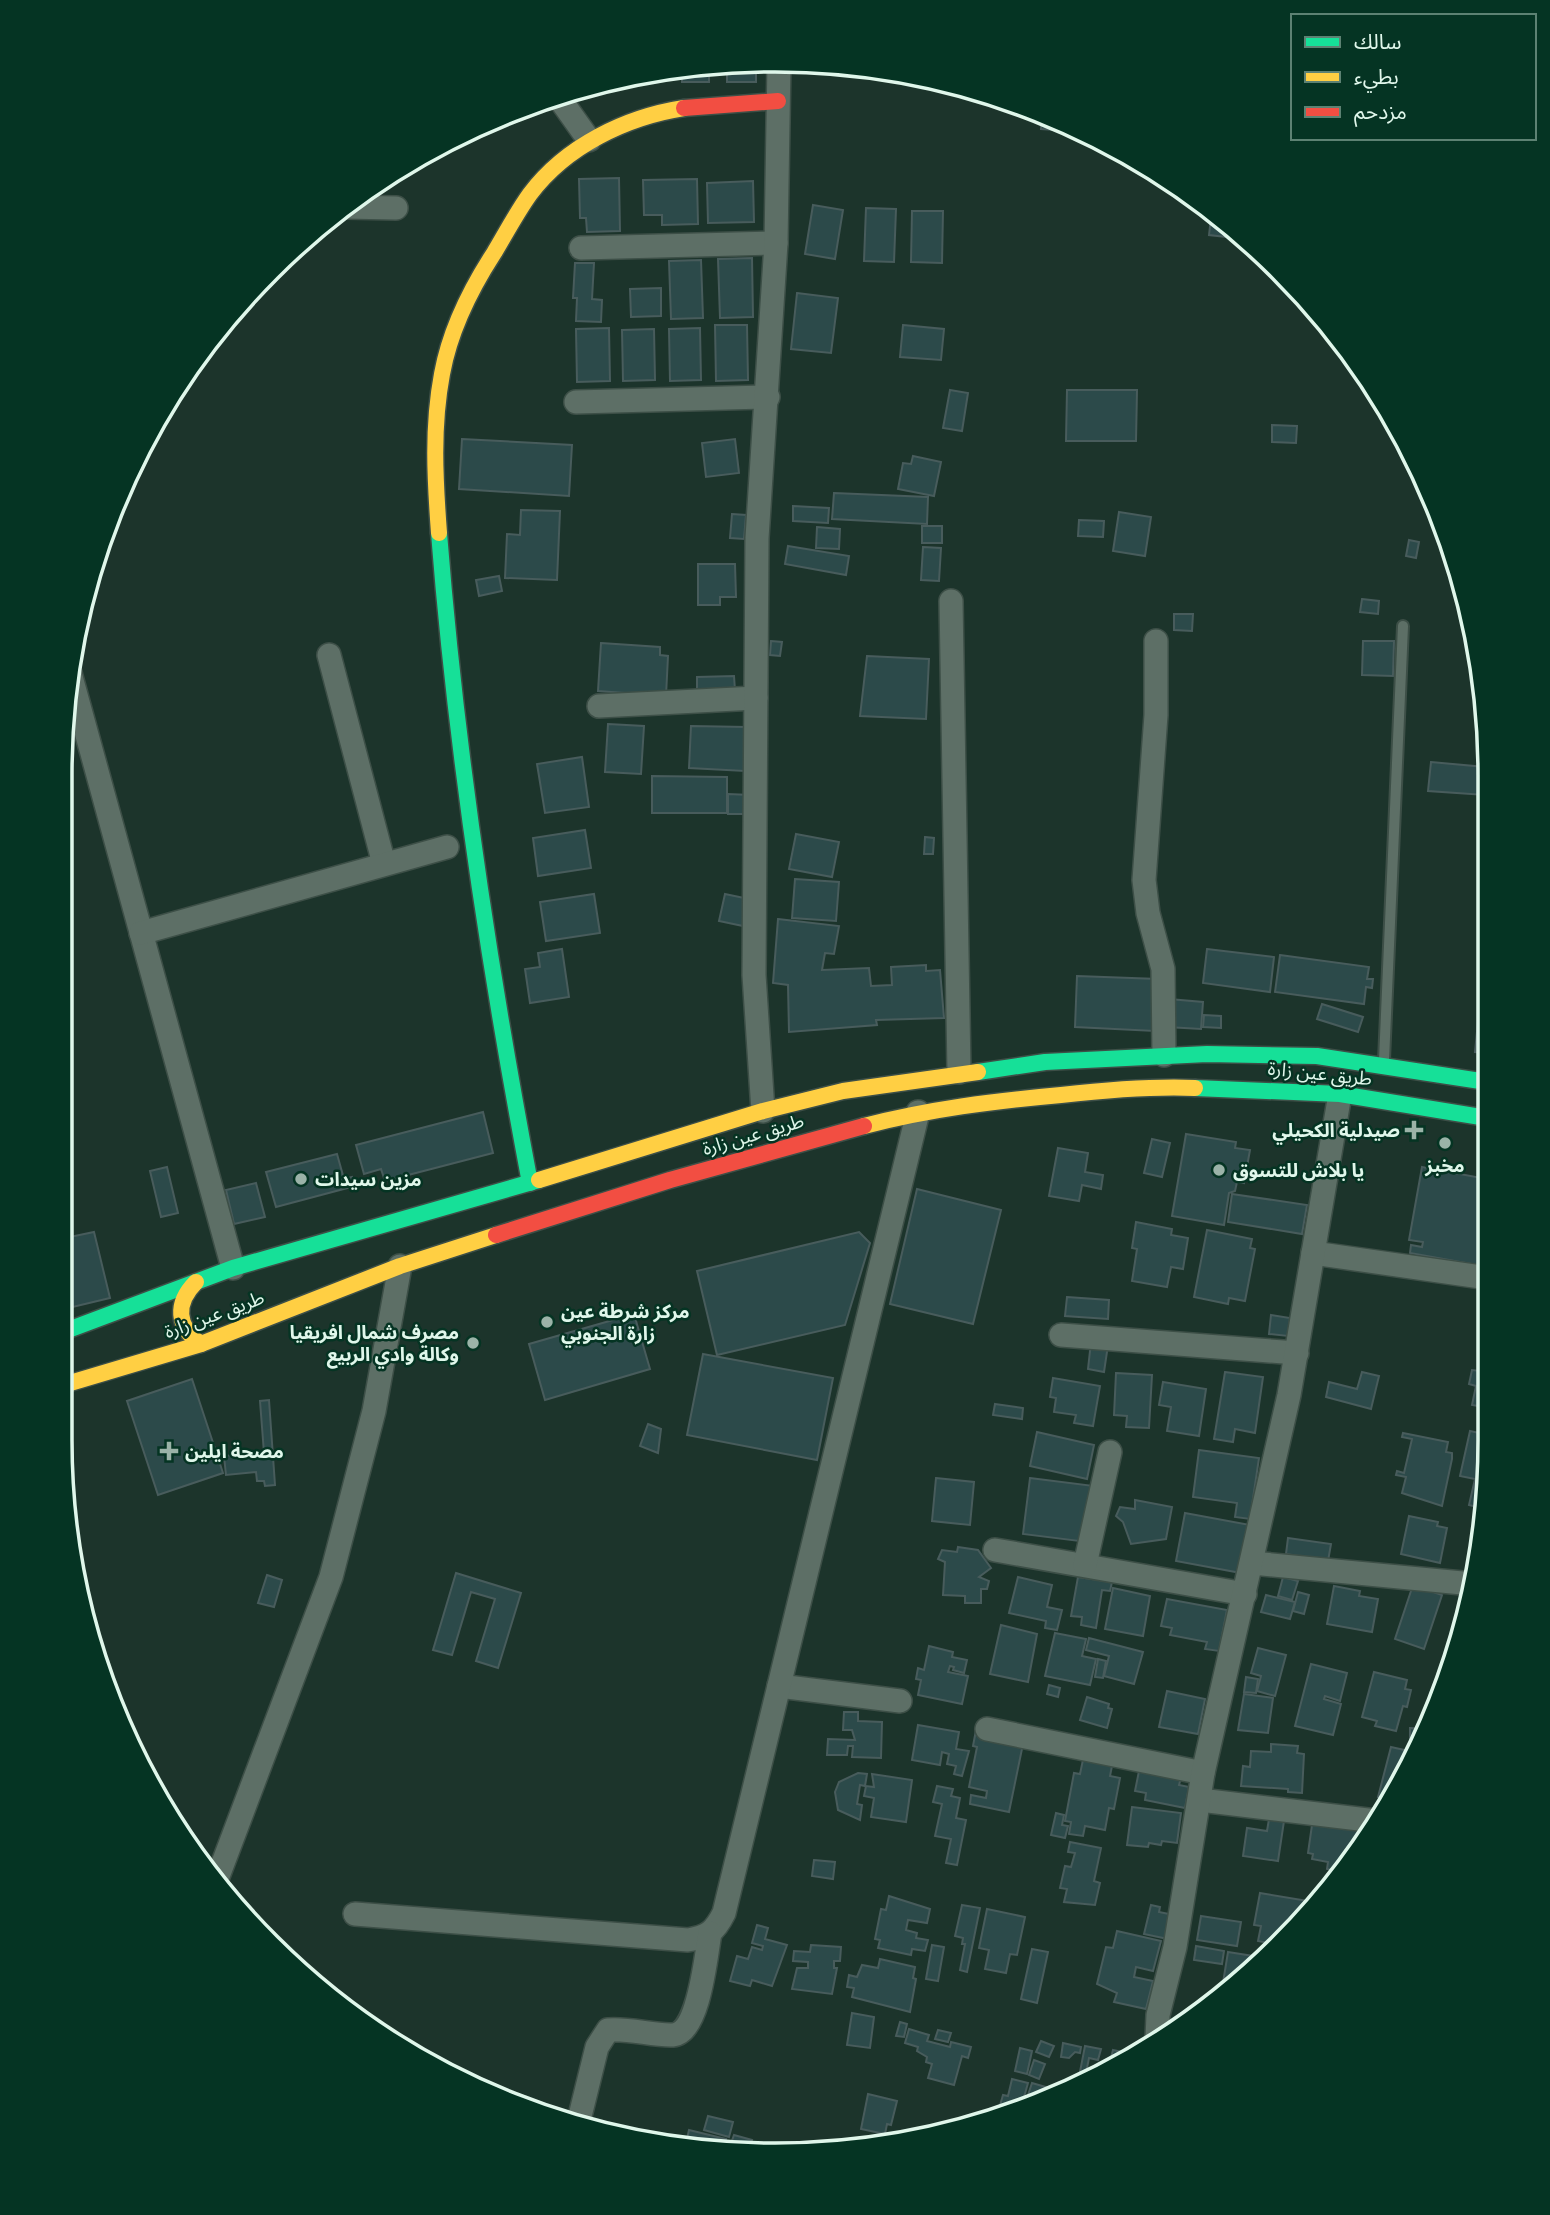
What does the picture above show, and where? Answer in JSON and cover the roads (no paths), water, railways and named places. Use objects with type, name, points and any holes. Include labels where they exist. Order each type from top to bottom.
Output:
[{"type":"main road","points":[[530,1183],[482,920],[460,765],[440,558],[435,421],[443,365],[459,317],[542,178],[572,151],[589,140],[684,107],[747,100],[778,101]]},
{"type":"main road","name":"طريق عين زارة","points":[[72,1328],[233,1268],[530,1183],[763,1111],[843,1091],[959,1072],[1057,1061],[1164,1055],[1317,1056],[1384,1064],[1478,1080]]},
{"type":"main road","name":"طريق عين زارة","points":[[72,1382],[201,1344],[400,1266],[670,1180],[792,1144],[918,1112],[1151,1086],[1340,1094],[1478,1117]]},
{"type":"main road","points":[[196,1282],[181,1298],[179,1309],[184,1330],[201,1344]]},
{"type":"street","points":[[763,1111],[754,975],[757,538],[776,243],[779,72]]},
{"type":"street","points":[[564,105],[589,140]]},
{"type":"street","points":[[360,207],[396,208]]},
{"type":"street","points":[[581,248],[776,243]]},
{"type":"street","points":[[576,402],[768,397]]},
{"type":"street","points":[[951,601],[959,1072]]},
{"type":"street","points":[[1156,641],[1156,715],[1144,880],[1163,969],[1164,1055]]},
{"type":"street","points":[[329,656],[384,864]]},
{"type":"street","points":[[599,706],[756,698]]},
{"type":"street","points":[[76,699],[233,1268]]},
{"type":"street","points":[[141,933],[447,847]]},
{"type":"street","points":[[1157,2030],[1158,2015],[1175,1947],[1203,1773],[1297,1353],[1340,1094]]},
{"type":"street","points":[[355,1914],[679,1940],[704,1937],[717,1928],[724,1913],[918,1112]]},
{"type":"street","points":[[1313,1254],[1478,1277]]},
{"type":"street","points":[[220,1872],[279,1721],[331,1577],[374,1410],[400,1266]]},
{"type":"street","points":[[1061,1335],[1297,1353]]},
{"type":"street","points":[[1085,1564],[1110,1452]]},
{"type":"street","points":[[995,1550],[1245,1594]]},
{"type":"street","points":[[1252,1563],[1464,1583]]},
{"type":"street","points":[[779,1686],[900,1701]]},
{"type":"street","points":[[987,1729],[1203,1773]]},
{"type":"street","points":[[1200,1800],[1367,1820]]},
{"type":"street","points":[[582,2112],[597,2047],[608,2030],[623,2029],[672,2035],[682,2033],[689,2025],[703,1975],[710,1933]]},
{"type":"lane","points":[[1384,1064],[1403,626]]},
{"type":"place","name":"صيدلية الكحيلي","points":[[1414,1130]]},
{"type":"place","name":"مخبز","points":[[1445,1143]]},
{"type":"place","name":"يا بلاش للتسوق","points":[[1219,1170]]},
{"type":"place","name":"مزين سيدات","points":[[301,1179]]},
{"type":"place","name":"مركز شرطة عين زارة الجنوبي","points":[[547,1322]]},
{"type":"place","name":"مصرف شمال افريقيا وكالة وادي الربيع","points":[[473,1343]]},
{"type":"place","name":"مصحة ايلين","points":[[169,1451]]}]
